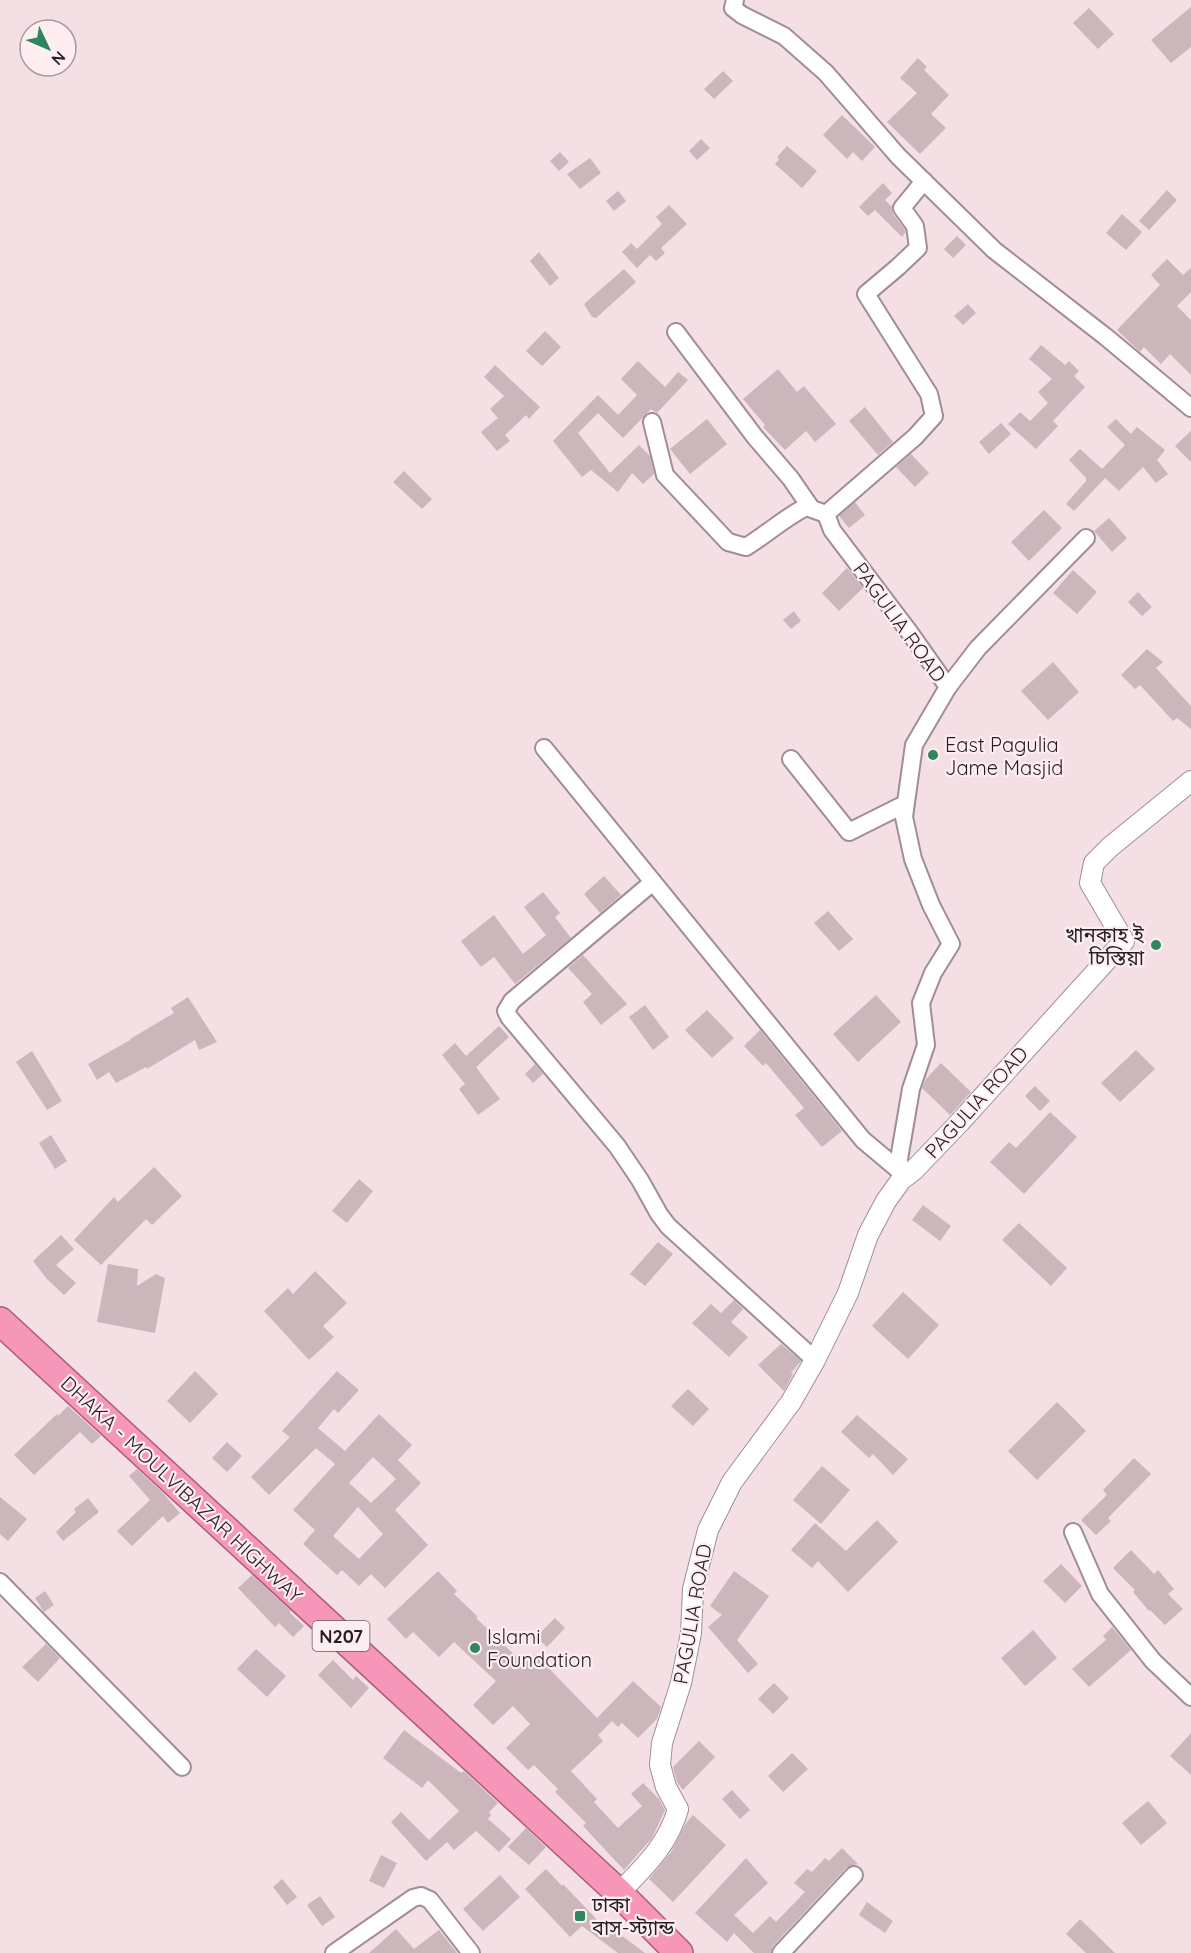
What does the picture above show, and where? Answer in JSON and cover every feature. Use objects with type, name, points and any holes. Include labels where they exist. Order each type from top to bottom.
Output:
[{"type":"highway","name":"DHAKA - MOULVIBAZAR HIGHWAY","points":[[0,1321],[619,1893],[679,1953]]},
{"type":"street","points":[[735,0],[733,8],[742,15],[784,36],[826,73],[898,156],[994,250],[1106,337],[1191,408]]},
{"type":"street","points":[[652,422],[665,475],[728,542],[746,547],[771,531],[786,517],[806,507],[818,511],[915,437],[934,416],[929,394],[866,294],[918,248],[915,226],[902,208],[924,181]]},
{"type":"street","name":"PAGULIA ROAD","points":[[619,1893],[655,1854],[673,1827],[678,1809],[666,1787],[660,1765],[662,1743],[681,1683],[691,1633],[693,1589],[708,1530],[732,1482],[791,1402],[815,1360],[848,1293],[868,1235],[900,1176],[899,1159],[911,1089],[926,1045],[921,1003],[933,973],[951,944],[931,905],[913,859],[904,817],[914,746],[948,687],[818,511],[755,436],[676,332]]},
{"type":"street","points":[[948,687],[978,648],[1086,538]]},
{"type":"street","points":[[544,748],[863,1140],[900,1176]]},
{"type":"street","points":[[791,759],[849,832],[905,804]]},
{"type":"street","name":"PAGULIA ROAD","points":[[900,1176],[914,1170],[960,1122],[1124,941],[1090,883],[1094,862],[1191,781]]},
{"type":"street","points":[[653,882],[512,1001],[506,1011],[616,1146],[668,1226],[815,1360]]},
{"type":"street","points":[[1073,1532],[1100,1594],[1153,1661],[1191,1697]]},
{"type":"street","points":[[0,1582],[182,1767]]},
{"type":"street","points":[[781,1953],[854,1875]]},
{"type":"street","points":[[334,1953],[413,1898],[422,1896],[430,1900],[471,1953]]},
{"type":"building","points":[[1191,7],[1191,47],[1171,63],[1151,40]]},
{"type":"building","points":[[1089,8],[1114,34],[1098,49],[1073,23]]},
{"type":"building","points":[[918,58],[927,67],[924,70],[949,95],[931,114],[946,128],[920,154],[887,122],[917,93],[900,78]]},
{"type":"building","points":[[723,71],[733,81],[714,99],[704,89]]},
{"type":"building","points":[[842,115],[875,147],[862,161],[853,152],[847,159],[823,135]]},
{"type":"building","points":[[701,139],[710,148],[697,160],[689,151]]},
{"type":"building","points":[[787,146],[817,171],[802,188],[775,164],[779,159],[777,157]]},
{"type":"building","points":[[560,152],[569,162],[559,171],[550,161]]},
{"type":"building","points":[[590,158],[601,173],[580,189],[567,174]]},
{"type":"building","points":[[883,183],[892,193],[885,200],[892,207],[893,214],[905,230],[902,237],[875,210],[868,216],[859,207]]},
{"type":"building","points":[[1167,190],[1177,200],[1149,230],[1139,221]]},
{"type":"building","points":[[618,191],[626,201],[614,211],[606,201]]},
{"type":"building","points":[[669,205],[687,224],[661,248],[665,253],[656,261],[650,255],[637,268],[622,252],[631,243],[637,249],[662,224],[656,217]]},
{"type":"building","points":[[1122,214],[1142,232],[1126,250],[1106,233]]},
{"type":"building","points":[[957,236],[966,245],[953,258],[944,249]]},
{"type":"building","points":[[539,252],[559,278],[550,286],[530,261]]},
{"type":"building","points":[[1167,259],[1183,275],[1191,268],[1191,292],[1177,306],[1191,320],[1191,375],[1170,354],[1161,364],[1144,347],[1140,352],[1117,330],[1160,285],[1151,275]]},
{"type":"building","points":[[624,269],[636,282],[596,318],[592,317],[584,304]]},
{"type":"building","points":[[968,304],[976,313],[963,325],[954,316]]},
{"type":"building","points":[[545,331],[561,347],[542,366],[526,351]]},
{"type":"building","points":[[1041,345],[1065,365],[1069,361],[1079,371],[1074,376],[1085,387],[1053,421],[1058,426],[1036,449],[1008,424],[1020,412],[1030,421],[1048,403],[1038,392],[1052,379],[1029,359]]},
{"type":"building","points":[[638,361],[665,387],[678,372],[688,380],[657,413],[651,409],[623,438],[598,413],[578,433],[610,473],[639,445],[650,456],[654,474],[643,484],[632,473],[618,492],[591,470],[582,477],[553,441],[598,395],[618,415],[637,395],[621,379]]},
{"type":"building","points":[[495,365],[540,407],[529,419],[526,415],[505,435],[510,441],[497,451],[481,432],[498,418],[490,409],[504,396],[484,377]]},
{"type":"building","points":[[778,369],[797,392],[804,386],[836,424],[815,442],[806,431],[785,450],[763,427],[765,425],[743,399]]},
{"type":"building","points":[[865,407],[893,442],[878,455],[849,421]]},
{"type":"building","points":[[707,419],[727,444],[690,474],[670,449]]},
{"type":"building","points":[[1116,419],[1131,434],[1137,427],[1165,450],[1157,460],[1168,474],[1156,483],[1143,467],[1119,491],[1105,478],[1074,511],[1066,504],[1086,481],[1086,478],[1069,460],[1080,449],[1102,469],[1125,445],[1107,427]]},
{"type":"building","points":[[1001,423],[1011,434],[989,454],[979,442]]},
{"type":"building","points":[[1191,431],[1191,462],[1175,446]]},
{"type":"building","points":[[911,454],[929,473],[915,487],[896,467]]},
{"type":"building","points":[[404,471],[432,499],[422,509],[393,482]]},
{"type":"building","points":[[855,502],[865,515],[849,528],[839,516]]},
{"type":"building","points":[[1044,510],[1062,528],[1029,561],[1011,542]]},
{"type":"building","points":[[1109,518],[1127,538],[1112,552],[1094,531]]},
{"type":"building","points":[[847,568],[863,588],[839,611],[822,593]]},
{"type":"building","points":[[1073,570],[1097,592],[1077,614],[1053,593]]},
{"type":"building","points":[[1138,592],[1152,607],[1142,616],[1128,602]]},
{"type":"building","points":[[794,611],[801,621],[791,629],[783,620]]},
{"type":"building","points":[[1147,649],[1163,662],[1156,668],[1191,706],[1191,729],[1177,718],[1173,721],[1140,685],[1135,689],[1121,675]]},
{"type":"building","points":[[1053,662],[1079,692],[1048,720],[1021,691]]},
{"type":"building","points":[[604,876],[621,895],[600,913],[584,894]]},
{"type":"building","points":[[543,892],[560,913],[555,917],[571,938],[515,984],[494,957],[481,967],[461,941],[494,915],[523,954],[546,935],[524,907]]},
{"type":"building","points":[[828,911],[853,939],[839,951],[814,923]]},
{"type":"building","points":[[583,955],[627,1004],[601,1025],[583,1002],[592,994],[568,968]]},
{"type":"building","points":[[876,995],[901,1022],[858,1062],[833,1034]]},
{"type":"building","points":[[188,997],[217,1042],[199,1050],[195,1040],[147,1069],[146,1067],[116,1083],[109,1072],[97,1080],[88,1064],[174,1013],[171,1008]]},
{"type":"building","points":[[645,1005],[669,1037],[653,1050],[629,1017]]},
{"type":"building","points":[[707,1010],[734,1038],[712,1058],[685,1030]]},
{"type":"building","points":[[499,1026],[509,1037],[476,1067],[500,1099],[478,1115],[459,1089],[465,1084],[442,1055],[455,1043],[466,1056]]},
{"type":"building","points":[[760,1030],[842,1131],[822,1147],[795,1115],[804,1108],[766,1063],[763,1066],[744,1046]]},
{"type":"building","points":[[1136,1050],[1155,1069],[1120,1102],[1101,1083]]},
{"type":"building","points":[[32,1051],[62,1101],[47,1110],[16,1062]]},
{"type":"building","points":[[941,1063],[971,1092],[950,1115],[922,1088],[926,1079]]},
{"type":"building","points":[[535,1064],[543,1074],[533,1083],[525,1074]]},
{"type":"building","points":[[1035,1086],[1050,1101],[1040,1111],[1025,1096]]},
{"type":"building","points":[[1050,1112],[1077,1137],[1024,1194],[990,1162],[1009,1142],[1016,1148]]},
{"type":"building","points":[[51,1135],[67,1161],[55,1169],[39,1143]]},
{"type":"building","points":[[154,1167],[182,1196],[152,1225],[146,1219],[101,1265],[74,1240],[114,1197],[118,1202]]},
{"type":"building","points":[[359,1179],[373,1191],[347,1223],[332,1211]]},
{"type":"building","points":[[923,1205],[951,1226],[940,1241],[912,1220]]},
{"type":"building","points":[[1019,1223],[1067,1268],[1051,1286],[1002,1240]]},
{"type":"building","points":[[61,1235],[74,1249],[56,1265],[76,1283],[64,1295],[33,1261]]},
{"type":"building","points":[[658,1242],[673,1254],[645,1286],[630,1274]]},
{"type":"building","points":[[108,1264],[138,1269],[137,1286],[156,1274],[165,1278],[155,1333],[97,1322]]},
{"type":"building","points":[[315,1271],[347,1303],[323,1326],[334,1337],[309,1360],[264,1311],[288,1288],[293,1294]]},
{"type":"building","points":[[903,1292],[939,1325],[908,1359],[872,1326]]},
{"type":"building","points":[[734,1300],[743,1309],[731,1322],[748,1337],[729,1357],[692,1323],[711,1304],[721,1313]]},
{"type":"building","points":[[781,1344],[801,1361],[791,1373],[793,1374],[784,1391],[758,1365]]},
{"type":"building","points":[[195,1371],[218,1394],[190,1423],[167,1401]]},
{"type":"building","points":[[337,1371],[359,1390],[338,1413],[334,1409],[318,1428],[345,1451],[379,1414],[412,1445],[398,1460],[421,1483],[395,1510],[428,1545],[385,1588],[371,1574],[359,1586],[342,1570],[337,1575],[303,1544],[315,1530],[293,1510],[335,1464],[316,1448],[269,1495],[251,1477],[290,1437],[282,1431]],"holes":[[[373,1457],[396,1479],[371,1503],[349,1483]],[[358,1507],[383,1534],[359,1559],[333,1536]]]},
{"type":"building","points":[[688,1389],[709,1409],[693,1426],[671,1406]]},
{"type":"building","points":[[1057,1402],[1086,1431],[1037,1480],[1008,1451]]},
{"type":"building","points":[[68,1406],[101,1436],[92,1444],[80,1432],[34,1475],[14,1455]]},
{"type":"building","points":[[857,1415],[908,1459],[893,1475],[873,1454],[869,1458],[841,1432]]},
{"type":"building","points":[[227,1442],[242,1456],[227,1472],[212,1458]]},
{"type":"building","points":[[1134,1458],[1151,1474],[1108,1518],[1111,1521],[1096,1535],[1081,1520],[1107,1495],[1103,1490]]},
{"type":"building","points":[[822,1466],[850,1490],[821,1524],[793,1500]]},
{"type":"building","points":[[137,1469],[163,1493],[180,1513],[168,1523],[163,1516],[132,1546],[117,1531],[150,1500],[129,1476]]},
{"type":"building","points":[[0,1497],[27,1519],[8,1541],[0,1534]]},
{"type":"building","points":[[88,1498],[99,1512],[63,1541],[56,1532],[76,1512],[74,1509]]},
{"type":"building","points":[[877,1520],[898,1542],[848,1592],[818,1561],[812,1568],[791,1550],[815,1523],[846,1551]]},
{"type":"building","points":[[1131,1550],[1154,1574],[1158,1570],[1174,1589],[1168,1594],[1183,1609],[1165,1625],[1149,1611],[1133,1592],[1135,1590],[1113,1568]]},
{"type":"building","points":[[1061,1564],[1082,1586],[1065,1603],[1043,1581]]},
{"type":"building","points":[[438,1571],[457,1591],[454,1594],[478,1617],[476,1618],[524,1664],[535,1654],[597,1718],[633,1681],[661,1707],[657,1719],[638,1738],[622,1723],[618,1727],[612,1721],[598,1735],[603,1741],[571,1771],[597,1799],[594,1802],[618,1828],[642,1806],[631,1794],[643,1783],[659,1799],[665,1810],[652,1838],[624,1870],[583,1826],[586,1823],[555,1792],[558,1789],[534,1765],[528,1770],[506,1748],[530,1724],[513,1706],[493,1725],[473,1705],[496,1681],[454,1642],[439,1657],[413,1632],[406,1639],[387,1619]]},
{"type":"building","points":[[734,1571],[769,1596],[737,1640],[758,1664],[748,1673],[708,1627],[722,1615],[710,1606]]},
{"type":"building","points":[[252,1575],[304,1626],[293,1637],[279,1623],[275,1627],[238,1588]]},
{"type":"building","points":[[45,1591],[54,1605],[44,1612],[35,1598]]},
{"type":"building","points":[[555,1618],[565,1628],[547,1647],[536,1637]]},
{"type":"building","points":[[1112,1627],[1131,1650],[1089,1687],[1072,1669],[1106,1640],[1103,1636]]},
{"type":"building","points":[[1033,1630],[1057,1658],[1025,1686],[1001,1658]]},
{"type":"building","points":[[46,1644],[60,1658],[38,1682],[22,1667]]},
{"type":"building","points":[[256,1649],[286,1676],[267,1697],[237,1669]]},
{"type":"building","points":[[333,1660],[353,1680],[356,1676],[369,1688],[351,1708],[318,1675]]},
{"type":"building","points":[[774,1683],[789,1698],[773,1714],[758,1699]]},
{"type":"building","points":[[404,1730],[461,1773],[464,1771],[498,1803],[489,1812],[491,1815],[488,1819],[511,1839],[499,1852],[476,1831],[454,1850],[447,1842],[426,1861],[391,1822],[401,1812],[429,1840],[459,1811],[428,1780],[422,1788],[383,1758]]},
{"type":"building","points":[[1191,1733],[1191,1775],[1170,1756]]},
{"type":"building","points":[[699,1741],[715,1757],[683,1790],[677,1782],[673,1767]]},
{"type":"building","points":[[792,1753],[808,1769],[783,1792],[768,1776]]},
{"type":"building","points":[[732,1790],[750,1810],[740,1819],[722,1799]]},
{"type":"building","points":[[1148,1801],[1167,1823],[1141,1845],[1122,1823]]},
{"type":"building","points":[[693,1815],[726,1845],[673,1902],[649,1879],[671,1852],[686,1823]]},
{"type":"building","points":[[526,1828],[546,1847],[529,1865],[508,1847]]},
{"type":"building","points":[[842,1848],[858,1864],[846,1868],[773,1946],[771,1953],[754,1953],[734,1933],[727,1942],[695,1913],[746,1858],[768,1883],[734,1915],[753,1933],[770,1916],[776,1922],[805,1892],[794,1883],[807,1869],[812,1872],[825,1858],[829,1861]]},
{"type":"building","points":[[381,1855],[397,1863],[384,1888],[369,1881]]},
{"type":"building","points":[[546,1869],[604,1927],[606,1924],[645,1953],[618,1953],[582,1926],[570,1937],[525,1889]]},
{"type":"building","points":[[500,1875],[520,1897],[483,1931],[463,1909]]},
{"type":"building","points":[[282,1879],[297,1897],[287,1905],[273,1887]]},
{"type":"building","points":[[320,1896],[335,1917],[322,1926],[307,1905]]},
{"type":"building","points":[[867,1902],[893,1921],[885,1933],[859,1915]]},
{"type":"building","points":[[1080,1919],[1115,1953],[1086,1953],[1066,1934]]},
{"type":"building","points":[[396,1929],[414,1949],[439,1930],[457,1953],[369,1953]]},
{"type":"place","name":"East Pagulia Jame Masjid","points":[[933,755]]},
{"type":"place","name":"খানকাহ ই চিস্তিয়া","points":[[1156,945]]},
{"type":"place","name":"Islami Foundation","points":[[475,1648]]},
{"type":"place","name":"ঢাকা বাস-স্ট্যান্ড","points":[[580,1916]]}]
